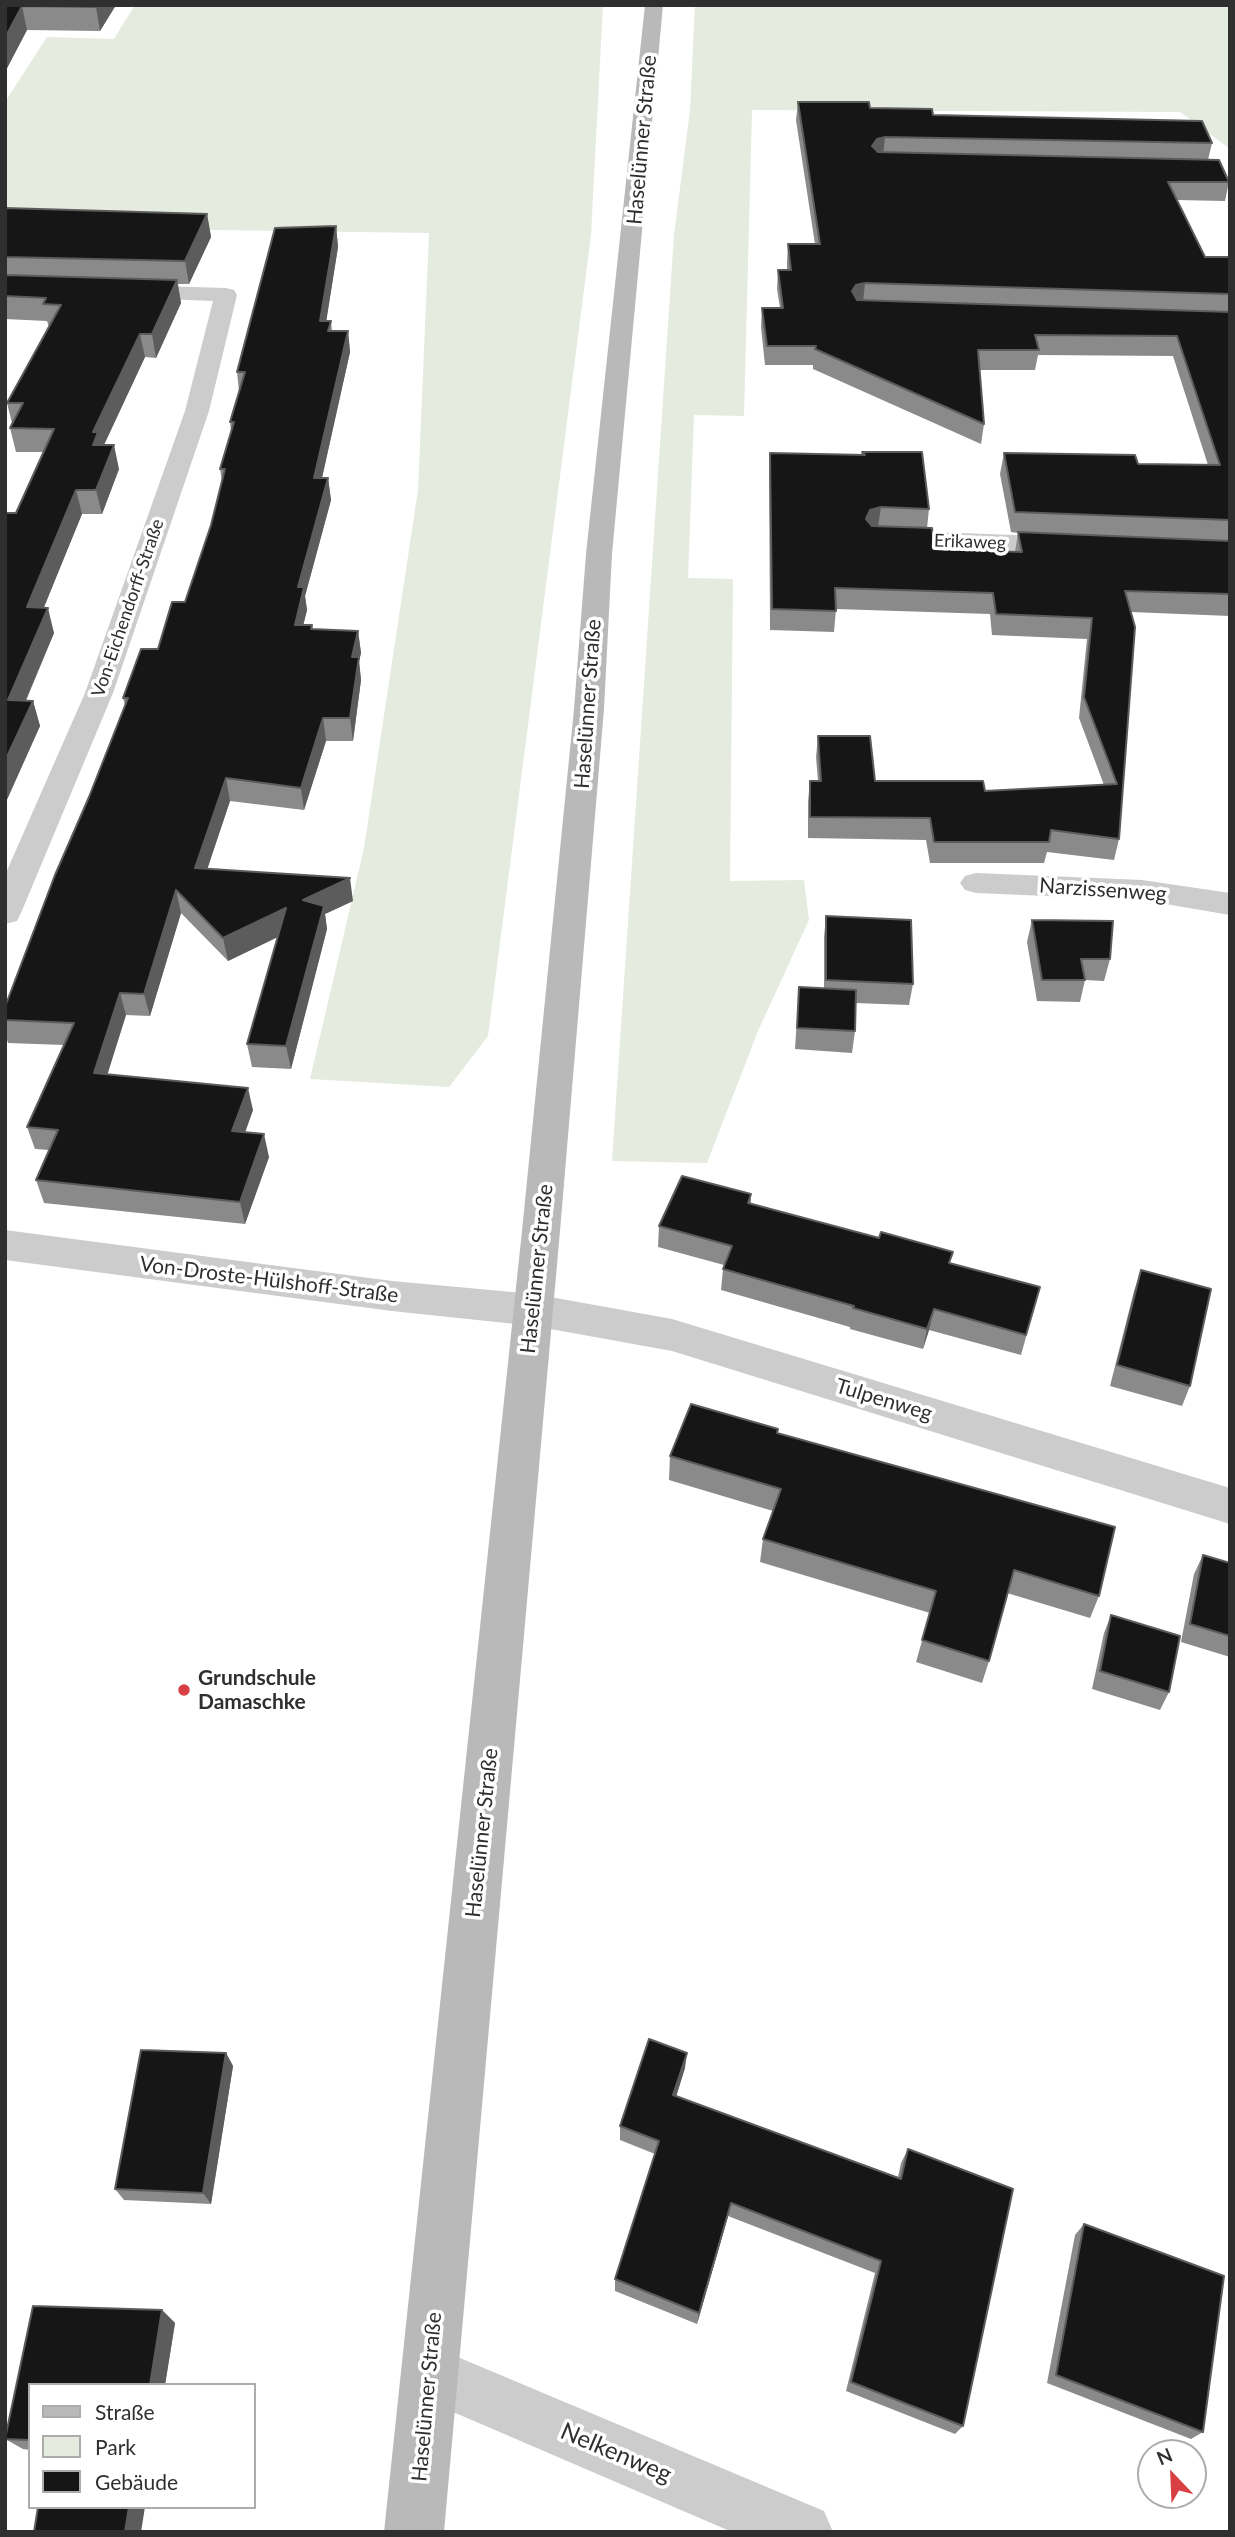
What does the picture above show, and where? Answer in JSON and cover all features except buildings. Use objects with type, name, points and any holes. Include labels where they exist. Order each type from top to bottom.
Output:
[{"type":"street","name":"Haselünner Straße","points":[[414,2532],[534,1310],[589,709],[599,555],[654,5]]},
{"type":"street","name":"Von-Eichendorff-Straße","points":[[5,913],[99,693],[197,411],[226,295],[102,291]]},
{"type":"street","name":"Erikaweg","points":[[878,538],[1095,546]]},
{"type":"street","name":"Narzissenweg","points":[[976,883],[1142,890],[1230,904]]},
{"type":"street","name":"Von-Droste-Hülshoff-Straße","points":[[5,1245],[391,1296],[534,1310]]},
{"type":"street","name":"Tulpenweg","points":[[534,1310],[672,1335],[1230,1506]]},
{"type":"street","name":"Nelkenweg","points":[[429,2373],[803,2532]]},
{"type":"green space","points":[[135,5],[603,5],[591,235],[488,1036],[449,1087],[310,1079],[364,848],[418,490],[429,233],[5,227],[5,102],[47,37],[114,39]]},
{"type":"green space","points":[[695,5],[1230,5],[1230,149],[1180,112],[752,110],[744,416],[694,415],[688,578],[733,579],[730,881],[804,880],[809,920],[758,1031],[707,1163],[612,1161],[674,235],[690,110]]},
{"type":"place","name":"Grundschule Damaschke","points":[[184,1690]]}]
